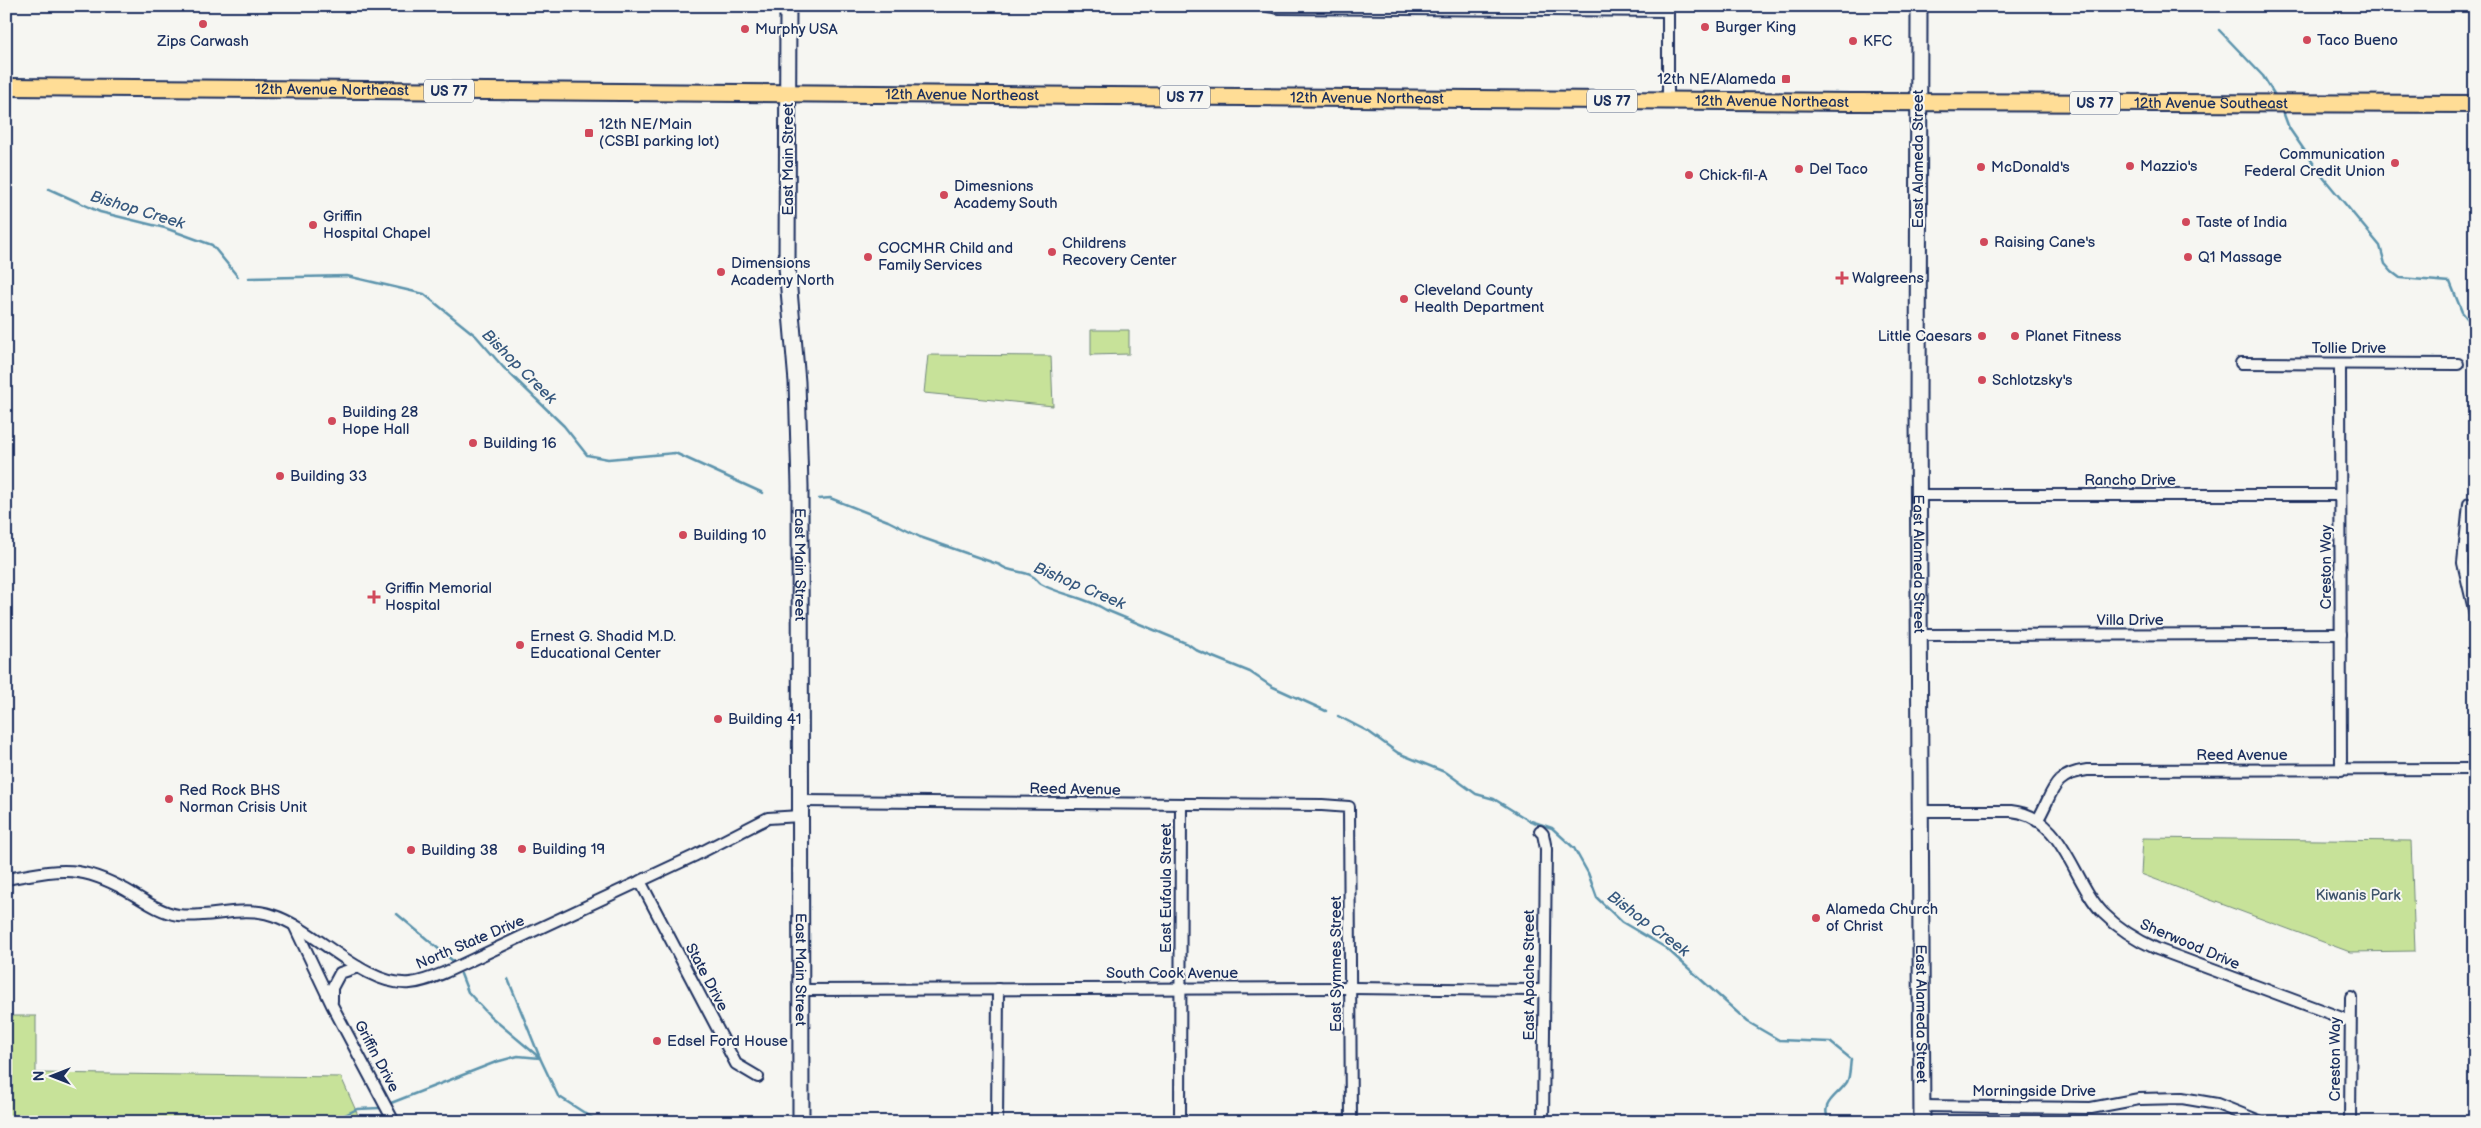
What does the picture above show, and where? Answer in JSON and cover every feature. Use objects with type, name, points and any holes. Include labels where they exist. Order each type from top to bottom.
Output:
[{"type":"main road","name":"12th Avenue Northeast","points":[[6,87],[1918,103]]},
{"type":"main road","name":"12th Avenue Southeast","points":[[1918,103],[2475,104]]},
{"type":"street","name":"East Main Street","points":[[788,6],[787,266],[797,382],[800,486],[801,1122]]},
{"type":"street","points":[[1268,6],[1299,8],[1668,9],[1668,101]]},
{"type":"street","name":"East Alameda Street","points":[[1919,6],[1922,1122]]},
{"type":"street","name":"Tollie Drive","points":[[2241,363],[2458,364]]},
{"type":"street","name":"Creston Way","points":[[2340,364],[2341,770]]},
{"type":"street","name":"Rancho Drive","points":[[1919,494],[2340,495]]},
{"type":"street","points":[[2469,504],[2463,562],[2475,614]]},
{"type":"street","name":"Villa Drive","points":[[1920,635],[2341,634]]},
{"type":"street","name":"Reed Avenue","points":[[2037,821],[2053,789],[2061,778],[2072,772],[2087,770],[2475,769]]},
{"type":"street","name":"Reed Avenue","points":[[800,801],[1182,805],[1322,804],[1349,807]]},
{"type":"street","name":"East Eufaula Street","points":[[1180,1122],[1182,805]]},
{"type":"street","name":"East Symmes Street","points":[[1349,807],[1351,1122]]},
{"type":"street","name":"Sherwood Drive","points":[[1920,811],[2011,811],[2025,814],[2037,821],[2061,843],[2083,885],[2097,906],[2120,928],[2133,937],[2157,950],[2350,1021]]},
{"type":"street","name":"North State Drive","points":[[6,879],[53,870],[75,871],[102,878],[162,910],[176,914],[253,912],[272,914],[294,925],[358,967],[396,982],[409,983],[424,981],[640,881],[768,818],[800,816]]},
{"type":"street","name":"East Apache Street","points":[[1540,831],[1543,834],[1546,849],[1543,1122]]},
{"type":"street","name":"State Drive","points":[[640,881],[736,1064],[758,1077]]},
{"type":"street","name":"Griffin Drive","points":[[294,925],[332,1005],[394,1122]]},
{"type":"street","points":[[332,1005],[332,988],[340,973],[358,967]]},
{"type":"street","name":"South Cook Avenue","points":[[800,990],[1351,988],[1544,990]]},
{"type":"street","points":[[996,1122],[998,989]]},
{"type":"street","name":"Creston Way","points":[[2350,1122],[2351,997]]},
{"type":"street","points":[[792,1122],[800,1037]]},
{"type":"street","name":"Morningside Drive","points":[[1922,1106],[2091,1108],[2139,1099],[2175,1098],[2217,1104],[2262,1122]]},
{"type":"green space","points":[[1091,330],[1129,330],[1129,354],[1091,355]]},
{"type":"green space","points":[[928,355],[1051,356],[1053,406],[924,393]]},
{"type":"green space","name":"Kiwanis Park","points":[[2143,838],[2411,841],[2415,951],[2350,952],[2141,874]]},
{"type":"green space","points":[[6,1016],[36,1016],[36,1073],[341,1077],[361,1122],[6,1122]]},
{"type":"waterway","points":[[2219,30],[2263,76],[2276,97]]},
{"type":"waterway","points":[[2282,109],[2289,128],[2322,176],[2380,246],[2385,264],[2392,272],[2400,278],[2450,282],[2462,312],[2475,328]]},
{"type":"waterway","name":"Bishop Creek","points":[[49,189],[100,212],[165,228],[212,245],[238,277]]},
{"type":"waterway","name":"Bishop Creek","points":[[249,278],[347,276],[424,294],[476,336],[503,367],[564,426],[587,455],[608,459],[675,453],[763,493]]},
{"type":"waterway","name":"Bishop Creek","points":[[819,499],[830,498],[888,521],[920,537],[1004,568],[1028,574],[1048,588],[1090,602],[1188,644],[1198,651],[1250,672],[1271,686],[1326,711]]},
{"type":"waterway","name":"Bishop Creek","points":[[1338,716],[1369,732],[1398,753],[1447,773],[1476,794],[1494,799],[1528,820],[1552,828],[1574,848],[1588,873],[1597,898],[1622,922],[1666,948],[1748,1022],[1779,1040],[1830,1042],[1851,1059],[1847,1082],[1831,1100],[1826,1110],[1830,1122]]},
{"type":"waterway","points":[[397,914],[453,961]]},
{"type":"waterway","points":[[461,974],[468,992],[490,1016],[540,1058],[558,1096],[599,1122]]},
{"type":"waterway","points":[[391,1103],[496,1062],[518,1056],[540,1058],[508,979]]},
{"type":"waterway","points":[[331,1122],[357,1109],[380,1108]]},
{"type":"place","name":"Zips Carwash","points":[[203,24]]},
{"type":"place","name":"Burger King","points":[[1705,27]]},
{"type":"place","name":"Murphy USA","points":[[745,29]]},
{"type":"place","name":"Taco Bueno","points":[[2307,40]]},
{"type":"place","name":"KFC","points":[[1853,41]]},
{"type":"place","name":"12th NE/Alameda","points":[[1786,79]]},
{"type":"place","name":"12th NE/Main (CSBI parking lot)","points":[[589,133]]},
{"type":"place","name":"Communication Federal Credit Union","points":[[2395,163]]},
{"type":"place","name":"Mazzio's","points":[[2130,166]]},
{"type":"place","name":"McDonald's","points":[[1981,167]]},
{"type":"place","name":"Del Taco","points":[[1799,169]]},
{"type":"place","name":"Chick-fil-A","points":[[1689,175]]},
{"type":"place","name":"Dimesnions Academy South","points":[[944,195]]},
{"type":"place","name":"Taste of India","points":[[2186,222]]},
{"type":"place","name":"Griffin Hospital Chapel","points":[[313,225]]},
{"type":"place","name":"Raising Cane's","points":[[1984,242]]},
{"type":"place","name":"Childrens Recovery Center","points":[[1052,252]]},
{"type":"place","name":"COCMHR Child and Family Services","points":[[868,257]]},
{"type":"place","name":"Q1 Massage","points":[[2188,257]]},
{"type":"place","name":"Dimensions Academy North","points":[[721,272]]},
{"type":"place","name":"Walgreens","points":[[1842,278]]},
{"type":"place","name":"Cleveland County Health Department","points":[[1404,299]]},
{"type":"place","name":"Little Caesars","points":[[1982,336]]},
{"type":"place","name":"Planet Fitness","points":[[2015,336]]},
{"type":"place","name":"Schlotzsky's","points":[[1982,380]]},
{"type":"place","name":"Building 28 Hope Hall","points":[[332,421]]},
{"type":"place","name":"Building 16","points":[[473,443]]},
{"type":"place","name":"Building 33","points":[[280,476]]},
{"type":"place","name":"Building 10","points":[[683,535]]},
{"type":"place","name":"Griffin Memorial Hospital","points":[[374,597]]},
{"type":"place","name":"Ernest G. Shadid M.D. Educational Center","points":[[520,645]]},
{"type":"place","name":"Building 41","points":[[718,719]]},
{"type":"place","name":"Red Rock BHS Norman Crisis Unit","points":[[169,799]]},
{"type":"place","name":"Building 19","points":[[522,849]]},
{"type":"place","name":"Building 38","points":[[411,850]]},
{"type":"place","name":"Alameda Church of Christ","points":[[1816,918]]},
{"type":"place","name":"Edsel Ford House","points":[[657,1041]]}]
